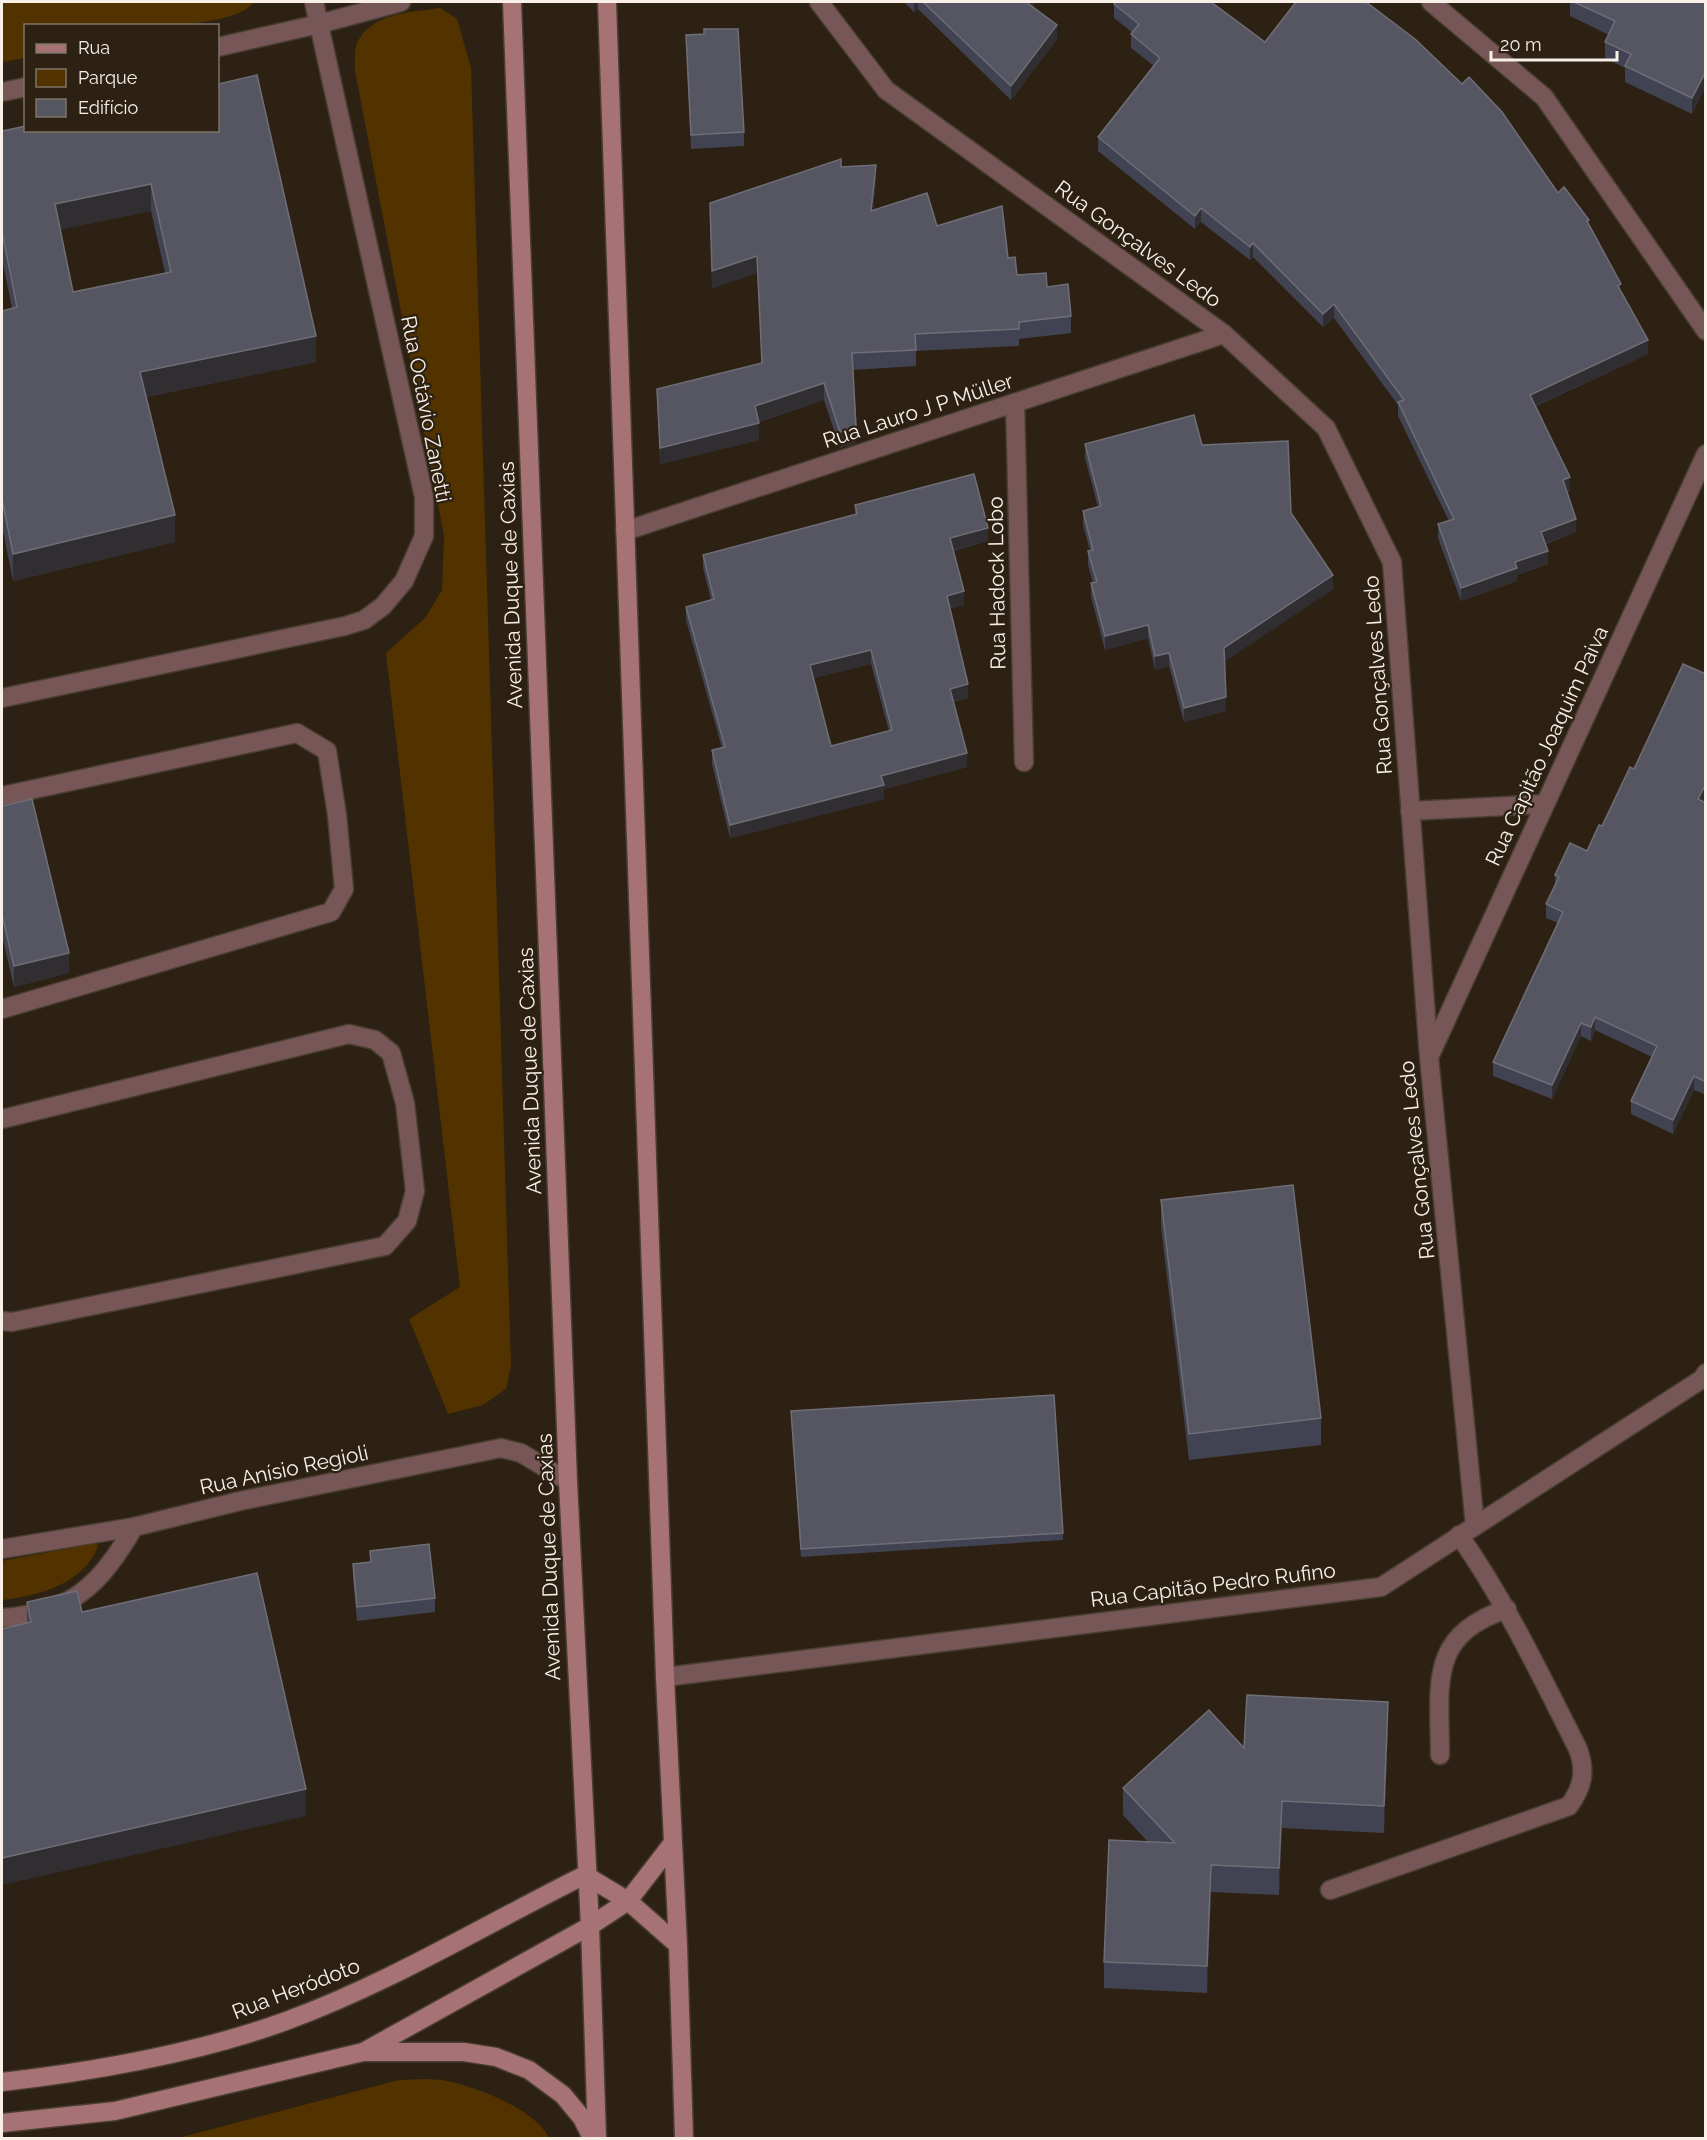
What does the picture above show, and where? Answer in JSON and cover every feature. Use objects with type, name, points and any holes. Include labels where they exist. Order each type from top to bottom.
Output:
[{"type":"main road","name":"Avenida Duque de Caxias","points":[[512,2],[568,1481],[585,1875],[590,1926],[597,2139]]},
{"type":"main road","points":[[607,2],[665,1677],[678,1945],[684,2139]]},
{"type":"main road","points":[[363,2052],[590,1926],[628,1901],[672,1844]]},
{"type":"main road","points":[[585,1875],[628,1901],[678,1945]]},
{"type":"main road","name":"Rua Heródoto","points":[[2,2082],[109,2068],[192,2049],[285,2022],[361,1991],[585,1875]]},
{"type":"main road","points":[[2,2123],[115,2110],[363,2052],[464,2052],[496,2057],[529,2070],[563,2095],[582,2118],[592,2139]]},
{"type":"street","name":"Rua Octávio Zanetti","points":[[2,698],[345,626],[364,620],[383,606],[404,581],[424,536],[424,497],[314,2]]},
{"type":"street","points":[[219,47],[401,2]]},
{"type":"street","name":"Rua Gonçalves Ledo","points":[[819,2],[886,90],[1224,334],[1326,428],[1392,562],[1467,1530]]},
{"type":"street","points":[[1431,2],[1544,97],[1706,331]]},
{"type":"street","points":[[2,92],[24,87]]},
{"type":"street","name":"Rua Lauro J P Müller","points":[[626,531],[1224,334]]},
{"type":"street","name":"Rua Hadock Lobo","points":[[1015,403],[1024,762]]},
{"type":"street","name":"Rua Capitão Joaquim Paiva","points":[[1429,1057],[1706,454]]},
{"type":"street","points":[[2,796],[297,733],[327,751],[337,815],[344,889],[331,912],[2,1009]]},
{"type":"street","points":[[1410,811],[1545,804]]},
{"type":"street","points":[[2,1119],[349,1034],[375,1040],[390,1053],[405,1103],[415,1191],[406,1221],[385,1246],[12,1322],[2,1320]]},
{"type":"street","name":"Rua Capitão Pedro Rufino","points":[[665,1677],[1381,1587],[1702,1379],[1706,1373]]},
{"type":"street","name":"Rua Anísio Regioli","points":[[2,1549],[134,1527],[240,1501],[501,1448],[521,1453],[568,1481]]},
{"type":"street","points":[[2,1618],[19,1617],[58,1606],[94,1585],[114,1562],[134,1527]]},
{"type":"street","points":[[1330,1890],[1569,1806],[1580,1791],[1584,1763],[1578,1749],[1467,1530]]},
{"type":"street","points":[[1440,1755],[1440,1684],[1448,1648],[1460,1633],[1484,1617],[1507,1609]]},
{"type":"green space","points":[[2,2],[254,2],[239,13],[189,24],[24,24],[24,58],[2,62]]},
{"type":"green space","points":[[440,8],[457,19],[471,68],[511,1366],[506,1389],[483,1405],[448,1414],[409,1319],[460,1287],[386,653],[425,618],[442,590],[444,536],[355,71],[357,43],[372,25],[405,13]]},
{"type":"green space","points":[[96,1543],[98,1546],[91,1559],[71,1579],[45,1591],[2,1600],[2,1561]]},
{"type":"green space","points":[[399,2080],[440,2080],[473,2088],[519,2109],[532,2118],[549,2138],[178,2138]]},
{"type":"building","points":[[923,2],[1026,2],[1057,25],[1011,86]]},
{"type":"building","points":[[1116,2],[1211,2],[1265,42],[1296,2],[1366,2],[1415,39],[1462,84],[1469,77],[1502,112],[1558,193],[1564,187],[1589,220],[1587,221],[1621,284],[1618,286],[1648,340],[1530,395],[1570,477],[1563,480],[1576,519],[1541,532],[1548,551],[1515,562],[1517,568],[1461,588],[1438,524],[1454,519],[1398,402],[1404,400],[1334,304],[1323,314],[1253,243],[1250,247],[1201,208],[1195,216],[1098,137],[1160,58],[1131,34],[1139,24],[1114,4]]},
{"type":"building","points":[[1574,2],[1706,2],[1706,71],[1692,98],[1625,66],[1631,54],[1605,42],[1615,21]]},
{"type":"building","points":[[704,29],[738,29],[744,132],[691,135],[686,35],[704,34]]},
{"type":"building","points":[[257,75],[316,336],[140,372],[175,515],[13,554],[2,499],[2,311],[17,307],[2,232],[2,131],[24,126],[24,132],[219,132],[219,84]],"holes":[[[151,184],[171,272],[73,292],[55,204]]]},
{"type":"building","points":[[841,159],[841,167],[876,165],[871,211],[927,193],[937,226],[1002,206],[1008,258],[1015,257],[1017,275],[1046,273],[1047,287],[1068,284],[1071,316],[1019,322],[1019,329],[915,334],[916,350],[852,353],[856,426],[840,432],[824,383],[755,406],[759,423],[660,448],[657,389],[762,363],[757,256],[712,271],[710,203]]},
{"type":"building","points":[[1194,415],[1202,445],[1288,441],[1291,513],[1333,575],[1224,648],[1226,697],[1184,708],[1169,653],[1155,656],[1148,625],[1105,636],[1091,583],[1097,582],[1088,551],[1093,550],[1083,511],[1101,506],[1085,444]]},
{"type":"building","points":[[974,474],[988,528],[950,538],[964,591],[947,596],[968,684],[950,689],[967,753],[881,776],[884,785],[730,825],[712,750],[725,747],[686,607],[714,599],[703,555],[857,514],[855,505]],"holes":[[[871,650],[892,730],[831,746],[810,665]]]},
{"type":"building","points":[[1683,664],[1706,674],[1706,784],[1698,799],[1706,803],[1706,1082],[1694,1076],[1673,1120],[1631,1101],[1657,1046],[1595,1017],[1591,1027],[1581,1023],[1552,1085],[1493,1062],[1563,912],[1546,904],[1559,877],[1555,875],[1570,843],[1587,851],[1599,825],[1602,826],[1630,767],[1634,769]]},
{"type":"building","points":[[32,799],[69,953],[14,966],[2,915],[2,806]]},
{"type":"building","points":[[1293,1185],[1321,1418],[1189,1434],[1161,1200]]},
{"type":"building","points":[[1054,1395],[1063,1533],[801,1549],[791,1411]]},
{"type":"building","points":[[429,1544],[435,1598],[357,1607],[353,1564],[371,1562],[370,1551]]},
{"type":"building","points":[[257,1573],[306,1789],[2,1858],[2,1629],[31,1622],[27,1602],[77,1591],[82,1612]]},
{"type":"building","points":[[1247,1695],[1388,1702],[1384,1806],[1282,1801],[1279,1868],[1211,1865],[1207,1966],[1104,1962],[1109,1840],[1175,1843],[1123,1788],[1209,1710],[1244,1748]]}]
